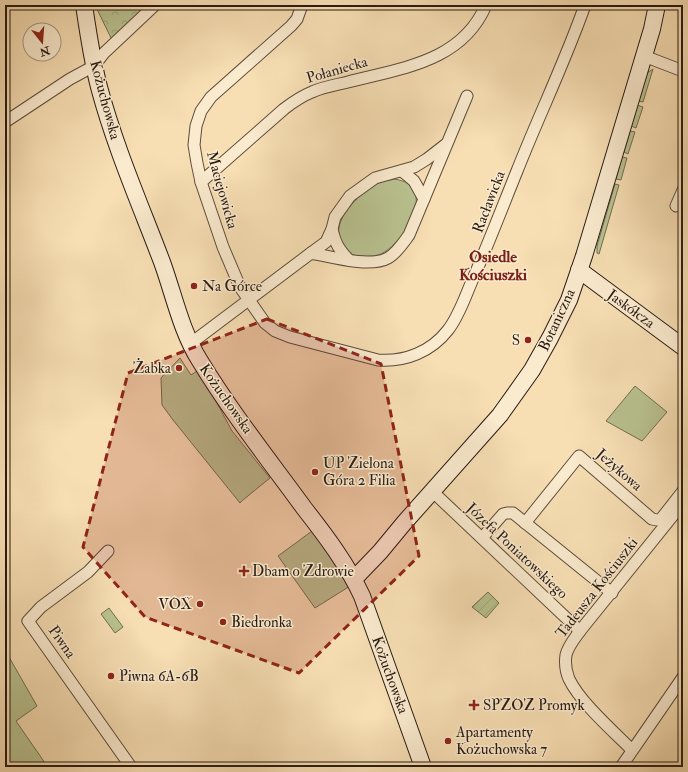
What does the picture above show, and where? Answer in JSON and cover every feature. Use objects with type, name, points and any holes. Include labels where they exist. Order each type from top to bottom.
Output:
[{"type":"main road","name":"Kożuchowska","points":[[84,5],[94,66],[117,145],[162,263],[190,344],[199,361],[220,393],[343,560],[354,579],[362,596],[423,767]]},
{"type":"main road","name":"Botaniczna","points":[[354,579],[377,556],[404,523],[500,415],[532,370],[550,338],[569,300],[579,270],[652,29],[657,5]]},
{"type":"main road","name":"Jaskółcza","points":[[579,270],[683,347]]},
{"type":"main road","points":[[343,560],[356,562],[377,556]]},
{"type":"street","points":[[7,117],[94,66],[104,53],[155,5]]},
{"type":"street","name":"Maciejowicka","points":[[248,300],[240,286],[223,247],[196,163],[194,145],[196,126],[201,111],[211,97],[291,26],[297,19],[302,5]]},
{"type":"street","name":"Połaniecka","points":[[202,182],[284,109],[298,99],[320,89],[434,58],[462,40],[474,27],[486,5]]},
{"type":"street","name":"Racławicka","points":[[248,300],[264,323],[276,331],[290,337],[378,360],[393,360],[409,357],[435,343],[448,330],[462,303],[486,249],[585,5]]},
{"type":"street","points":[[644,56],[683,72]]},
{"type":"street","points":[[311,253],[371,262],[382,261],[393,255],[402,246],[467,96]]},
{"type":"street","points":[[190,344],[326,242],[332,229],[335,217],[350,196],[375,178],[414,167],[428,159],[448,142]]},
{"type":"street","points":[[402,171],[414,181],[424,198]]},
{"type":"street","points":[[676,206],[683,190]]},
{"type":"street","points":[[332,229],[334,240],[339,250],[350,260]]},
{"type":"street","name":"Jeżykowa","points":[[525,523],[579,456],[652,519],[657,520],[663,516],[683,491]]},
{"type":"street","name":"Józefa Poniatowskiego","points":[[432,492],[580,631]]},
{"type":"street","name":"Tadeusza Kościuszki","points":[[632,750],[582,699],[574,688],[568,678],[566,669],[566,655],[569,647],[580,631],[683,503]]},
{"type":"street","points":[[482,538],[503,514],[513,514],[612,593]]},
{"type":"street","name":"Piwna","points":[[108,551],[88,572],[41,607],[28,621],[131,767]]},
{"type":"street","points":[[620,767],[683,677]]},
{"type":"highlighted area","points":[[267,319],[381,364],[419,556],[299,673],[145,617],[83,547],[128,373]]},
{"type":"green space","points":[[95,5],[150,5],[112,40]]},
{"type":"green space","points":[[653,69],[643,102],[638,101],[647,73]]},
{"type":"green space","points":[[637,105],[643,107],[636,128],[631,126]]},
{"type":"green space","points":[[630,131],[635,132],[628,154],[624,152]]},
{"type":"green space","points":[[622,157],[627,158],[621,180],[616,179]]},
{"type":"green space","points":[[395,179],[408,184],[413,190],[416,198],[416,206],[408,226],[395,243],[381,254],[364,257],[350,253],[344,247],[339,234],[339,228],[344,215],[361,195],[374,185],[380,182]]},
{"type":"green space","points":[[615,184],[619,185],[599,254],[597,253],[597,246]]},
{"type":"green space","points":[[180,358],[191,375],[197,371],[232,431],[270,478],[240,503],[162,405],[161,378]]},
{"type":"green space","points":[[635,386],[667,412],[642,441],[606,421]]},
{"type":"green space","points":[[312,531],[350,586],[315,608],[278,556]]},
{"type":"green space","points":[[488,592],[499,603],[486,618],[472,607]]},
{"type":"green space","points":[[109,608],[123,627],[115,633],[101,614]]},
{"type":"green space","points":[[9,657],[37,706],[16,721],[45,763],[50,767],[5,767],[5,659]]},
{"type":"place","name":"Na Górce","points":[[194,286]]},
{"type":"place","name":"S","points":[[528,340]]},
{"type":"place","name":"Żabka","points":[[179,368]]},
{"type":"place","name":"UP Zielona Góra 2 Filia","points":[[315,472]]},
{"type":"place","name":"Dbam o Zdrowie","points":[[244,571]]},
{"type":"place","name":"VOX","points":[[200,604]]},
{"type":"place","name":"Biedronka","points":[[223,622]]},
{"type":"place","name":"Piwna 6A-6B","points":[[111,676]]},
{"type":"place","name":"SPZOZ Promyk","points":[[474,705]]},
{"type":"place","name":"Apartamenty Kożuchowska 7","points":[[448,741]]},
{"type":"district","name":"Osiedle Kościuszki","points":[[493,266]]}]
